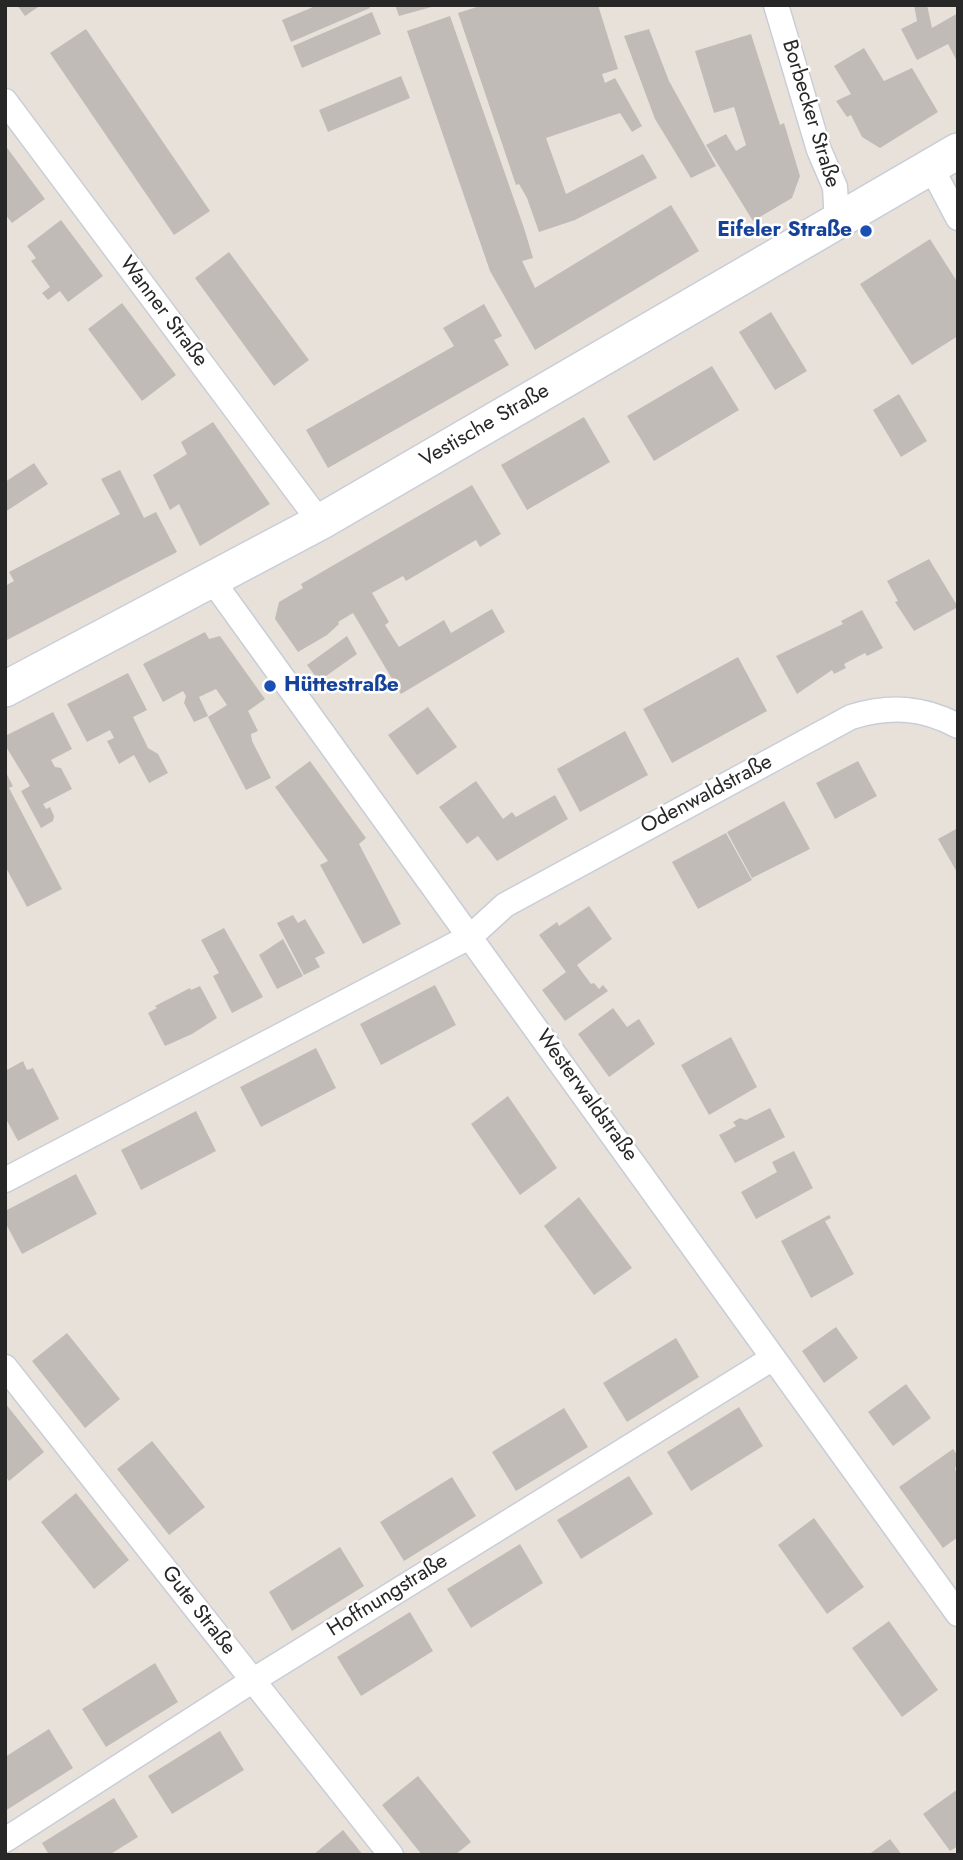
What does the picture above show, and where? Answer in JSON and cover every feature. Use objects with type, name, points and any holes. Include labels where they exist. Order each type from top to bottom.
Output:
[{"type":"street","name":"Borbecker Straße","points":[[776,5],[820,150],[835,187],[837,223]]},
{"type":"street","name":"Wanner Straße","points":[[5,101],[320,522]]},
{"type":"street","name":"Vestische Straße","points":[[5,689],[320,522],[944,159]]},
{"type":"street","points":[[944,159],[958,218]]},
{"type":"street","name":"Westerwaldstraße","points":[[212,580],[958,1614]]},
{"type":"street","name":"Odenwaldstraße","points":[[471,936],[505,905],[851,717],[884,709],[916,709],[940,716],[958,726]]},
{"type":"street","points":[[5,1180],[471,936]]},
{"type":"street","name":"Hoffnungstraße","points":[[5,1840],[252,1681],[773,1358]]},
{"type":"street","name":"Gute Straße","points":[[5,1367],[391,1855]]},
{"type":"building","points":[[17,5],[41,5],[25,16]]},
{"type":"building","points":[[318,5],[368,5],[370,8],[291,42],[282,20]]},
{"type":"building","points":[[395,5],[435,5],[435,6],[399,16]]},
{"type":"building","points":[[483,5],[598,5],[618,69],[602,74],[605,83],[615,78],[642,126],[632,132],[620,113],[546,138],[566,194],[643,154],[657,178],[575,220],[539,232],[527,198],[519,184],[516,185],[458,13]]},
{"type":"building","points":[[914,5],[927,5],[932,28],[958,13],[958,63],[948,44],[917,60],[901,29],[917,21]]},
{"type":"building","points":[[372,12],[381,34],[302,68],[293,46]]},
{"type":"building","points":[[450,16],[524,228],[533,258],[522,261],[535,288],[671,205],[699,251],[535,350],[490,271],[407,31]]},
{"type":"building","points":[[86,29],[210,211],[174,235],[50,53]]},
{"type":"building","points":[[649,29],[669,81],[716,166],[691,178],[655,119],[624,36]]},
{"type":"building","points":[[751,34],[780,125],[784,123],[800,176],[792,198],[753,221],[706,145],[726,134],[736,151],[746,145],[734,107],[714,113],[695,51]]},
{"type":"building","points":[[864,48],[884,81],[912,68],[938,112],[880,148],[862,137],[851,115],[847,117],[836,101],[851,94],[834,66]]},
{"type":"building","points":[[401,76],[410,98],[328,132],[319,110]]},
{"type":"building","points":[[5,145],[45,199],[12,223],[5,214]]},
{"type":"building","points":[[61,220],[103,276],[68,302],[60,291],[48,300],[42,293],[50,287],[31,261],[36,258],[27,246]]},
{"type":"building","points":[[930,239],[958,283],[958,336],[912,365],[860,284]]},
{"type":"building","points":[[229,252],[309,360],[274,386],[195,278]]},
{"type":"building","points":[[122,303],[176,375],[142,401],[88,329]]},
{"type":"building","points":[[484,304],[502,336],[494,340],[509,365],[328,468],[306,430],[454,346],[443,328]]},
{"type":"building","points":[[771,312],[807,371],[775,390],[739,332]]},
{"type":"building","points":[[712,366],[739,410],[654,461],[627,416]]},
{"type":"building","points":[[899,394],[927,441],[901,457],[873,410]]},
{"type":"building","points":[[584,417],[610,462],[527,510],[501,465]]},
{"type":"building","points":[[213,422],[270,504],[200,546],[179,504],[170,510],[153,475],[187,454],[181,442]]},
{"type":"building","points":[[34,463],[48,484],[5,512],[5,482]]},
{"type":"building","points":[[120,470],[144,518],[156,512],[177,552],[5,641],[5,586],[14,581],[9,572],[120,514],[101,479]]},
{"type":"building","points":[[472,485],[501,534],[480,547],[476,540],[406,581],[403,576],[372,593],[389,622],[385,625],[399,647],[444,620],[451,633],[492,609],[505,632],[401,694],[353,613],[338,622],[327,635],[298,652],[275,619],[279,602],[303,588],[301,584]]},
{"type":"building","points":[[929,559],[958,607],[914,631],[895,602],[898,601],[887,581]]},
{"type":"building","points":[[862,610],[883,648],[867,656],[865,653],[844,664],[846,668],[834,674],[832,670],[797,694],[776,656],[843,624],[841,621]]},
{"type":"building","points":[[205,632],[209,639],[220,636],[265,699],[248,711],[258,731],[251,734],[252,741],[271,778],[246,790],[208,717],[227,705],[216,689],[199,697],[208,716],[194,722],[184,703],[186,696],[183,691],[163,702],[143,664]]},
{"type":"building","points":[[347,636],[357,654],[319,681],[307,665]]},
{"type":"building","points":[[738,657],[767,711],[672,763],[643,709]]},
{"type":"building","points":[[128,673],[147,710],[133,717],[148,748],[158,754],[168,773],[149,783],[134,755],[119,764],[107,741],[114,738],[110,730],[87,742],[67,704]]},
{"type":"building","points":[[428,707],[457,747],[417,775],[388,735]]},
{"type":"building","points":[[53,712],[72,749],[51,760],[55,767],[61,768],[72,789],[43,804],[46,809],[50,807],[54,816],[53,821],[41,828],[21,791],[30,786],[5,745],[5,736]]},
{"type":"building","points":[[625,731],[648,775],[580,812],[557,769]]},
{"type":"building","points":[[310,761],[366,838],[359,844],[401,924],[363,944],[320,865],[328,861],[275,787]]},
{"type":"building","points":[[858,761],[877,796],[835,819],[816,783]]},
{"type":"building","points":[[5,771],[13,786],[9,788],[62,889],[27,907],[5,866]]},
{"type":"building","points":[[476,781],[503,819],[512,812],[516,817],[555,795],[568,819],[497,861],[478,836],[467,844],[439,807]]},
{"type":"building","points":[[784,801],[810,849],[752,878],[727,832]]},
{"type":"building","points":[[958,828],[958,874],[938,839]]},
{"type":"building","points":[[726,833],[752,880],[698,909],[672,862]]},
{"type":"building","points":[[589,906],[612,939],[577,965],[591,984],[594,983],[599,989],[603,985],[608,991],[565,1021],[542,990],[566,972],[539,935],[557,922],[559,926]]},
{"type":"building","points":[[293,915],[298,923],[305,919],[325,953],[315,958],[320,967],[304,975],[277,923]]},
{"type":"building","points":[[224,928],[263,997],[232,1013],[213,976],[219,973],[201,940]]},
{"type":"building","points":[[283,939],[303,976],[277,989],[259,955]]},
{"type":"building","points":[[435,985],[456,1025],[381,1065],[360,1024]]},
{"type":"building","points":[[200,986],[217,1018],[192,1034],[165,1046],[148,1013],[157,1008],[155,1006],[190,988],[191,990]]},
{"type":"building","points":[[613,1008],[627,1027],[639,1019],[655,1044],[609,1077],[578,1034]]},
{"type":"building","points":[[731,1037],[757,1087],[709,1115],[681,1065]]},
{"type":"building","points":[[316,1048],[336,1088],[261,1127],[240,1087]]},
{"type":"building","points":[[23,1061],[27,1070],[33,1068],[59,1119],[18,1141],[5,1117],[5,1071]]},
{"type":"building","points":[[508,1096],[557,1168],[520,1195],[471,1124]]},
{"type":"building","points":[[770,1108],[785,1137],[735,1163],[719,1135],[736,1126],[733,1122],[740,1118],[746,1120]]},
{"type":"building","points":[[196,1111],[216,1151],[141,1190],[121,1150]]},
{"type":"building","points":[[794,1151],[813,1188],[756,1219],[741,1192],[777,1172],[772,1162]]},
{"type":"building","points":[[76,1174],[97,1214],[22,1254],[5,1222],[5,1211]]},
{"type":"building","points":[[579,1197],[632,1268],[594,1295],[544,1226]]},
{"type":"building","points":[[829,1215],[831,1218],[825,1221],[854,1274],[811,1298],[781,1241]]},
{"type":"building","points":[[836,1327],[858,1358],[824,1383],[802,1351]]},
{"type":"building","points":[[67,1333],[120,1399],[85,1428],[32,1361]]},
{"type":"building","points":[[676,1338],[699,1377],[627,1422],[603,1383]]},
{"type":"building","points":[[906,1384],[931,1418],[893,1446],[868,1412]]},
{"type":"building","points":[[5,1403],[44,1452],[9,1481],[5,1476]]},
{"type":"building","points":[[739,1407],[763,1446],[691,1491],[667,1452]]},
{"type":"building","points":[[564,1408],[588,1447],[516,1491],[492,1452]]},
{"type":"building","points":[[152,1441],[205,1507],[169,1535],[117,1469]]},
{"type":"building","points":[[953,1449],[958,1456],[955,1470],[958,1474],[958,1537],[943,1548],[899,1487]]},
{"type":"building","points":[[629,1476],[653,1514],[581,1559],[557,1520]]},
{"type":"building","points":[[452,1477],[476,1516],[404,1561],[380,1522]]},
{"type":"building","points":[[76,1493],[129,1560],[94,1589],[41,1522]]},
{"type":"building","points":[[814,1518],[864,1587],[827,1614],[778,1545]]},
{"type":"building","points":[[520,1544],[543,1583],[471,1628],[447,1589]]},
{"type":"building","points":[[340,1547],[364,1586],[292,1631],[269,1592]]},
{"type":"building","points":[[410,1612],[433,1651],[361,1696],[337,1657]]},
{"type":"building","points":[[889,1621],[938,1690],[902,1717],[852,1648]]},
{"type":"building","points":[[155,1663],[178,1702],[106,1747],[82,1709]]},
{"type":"building","points":[[49,1729],[73,1768],[5,1811],[5,1757]]},
{"type":"building","points":[[220,1731],[244,1770],[172,1814],[148,1776]]},
{"type":"building","points":[[418,1776],[471,1842],[455,1855],[422,1855],[382,1805]]},
{"type":"building","points":[[958,1789],[958,1846],[950,1851],[923,1814]]},
{"type":"building","points":[[114,1798],[138,1837],[109,1855],[49,1855],[42,1843]]},
{"type":"building","points":[[343,1830],[363,1855],[313,1855]]},
{"type":"building","points":[[890,1839],[902,1855],[868,1855]]},
{"type":"place","name":"Eifeler Straße","points":[[866,231]]},
{"type":"place","name":"Hüttestraße","points":[[270,686]]}]
